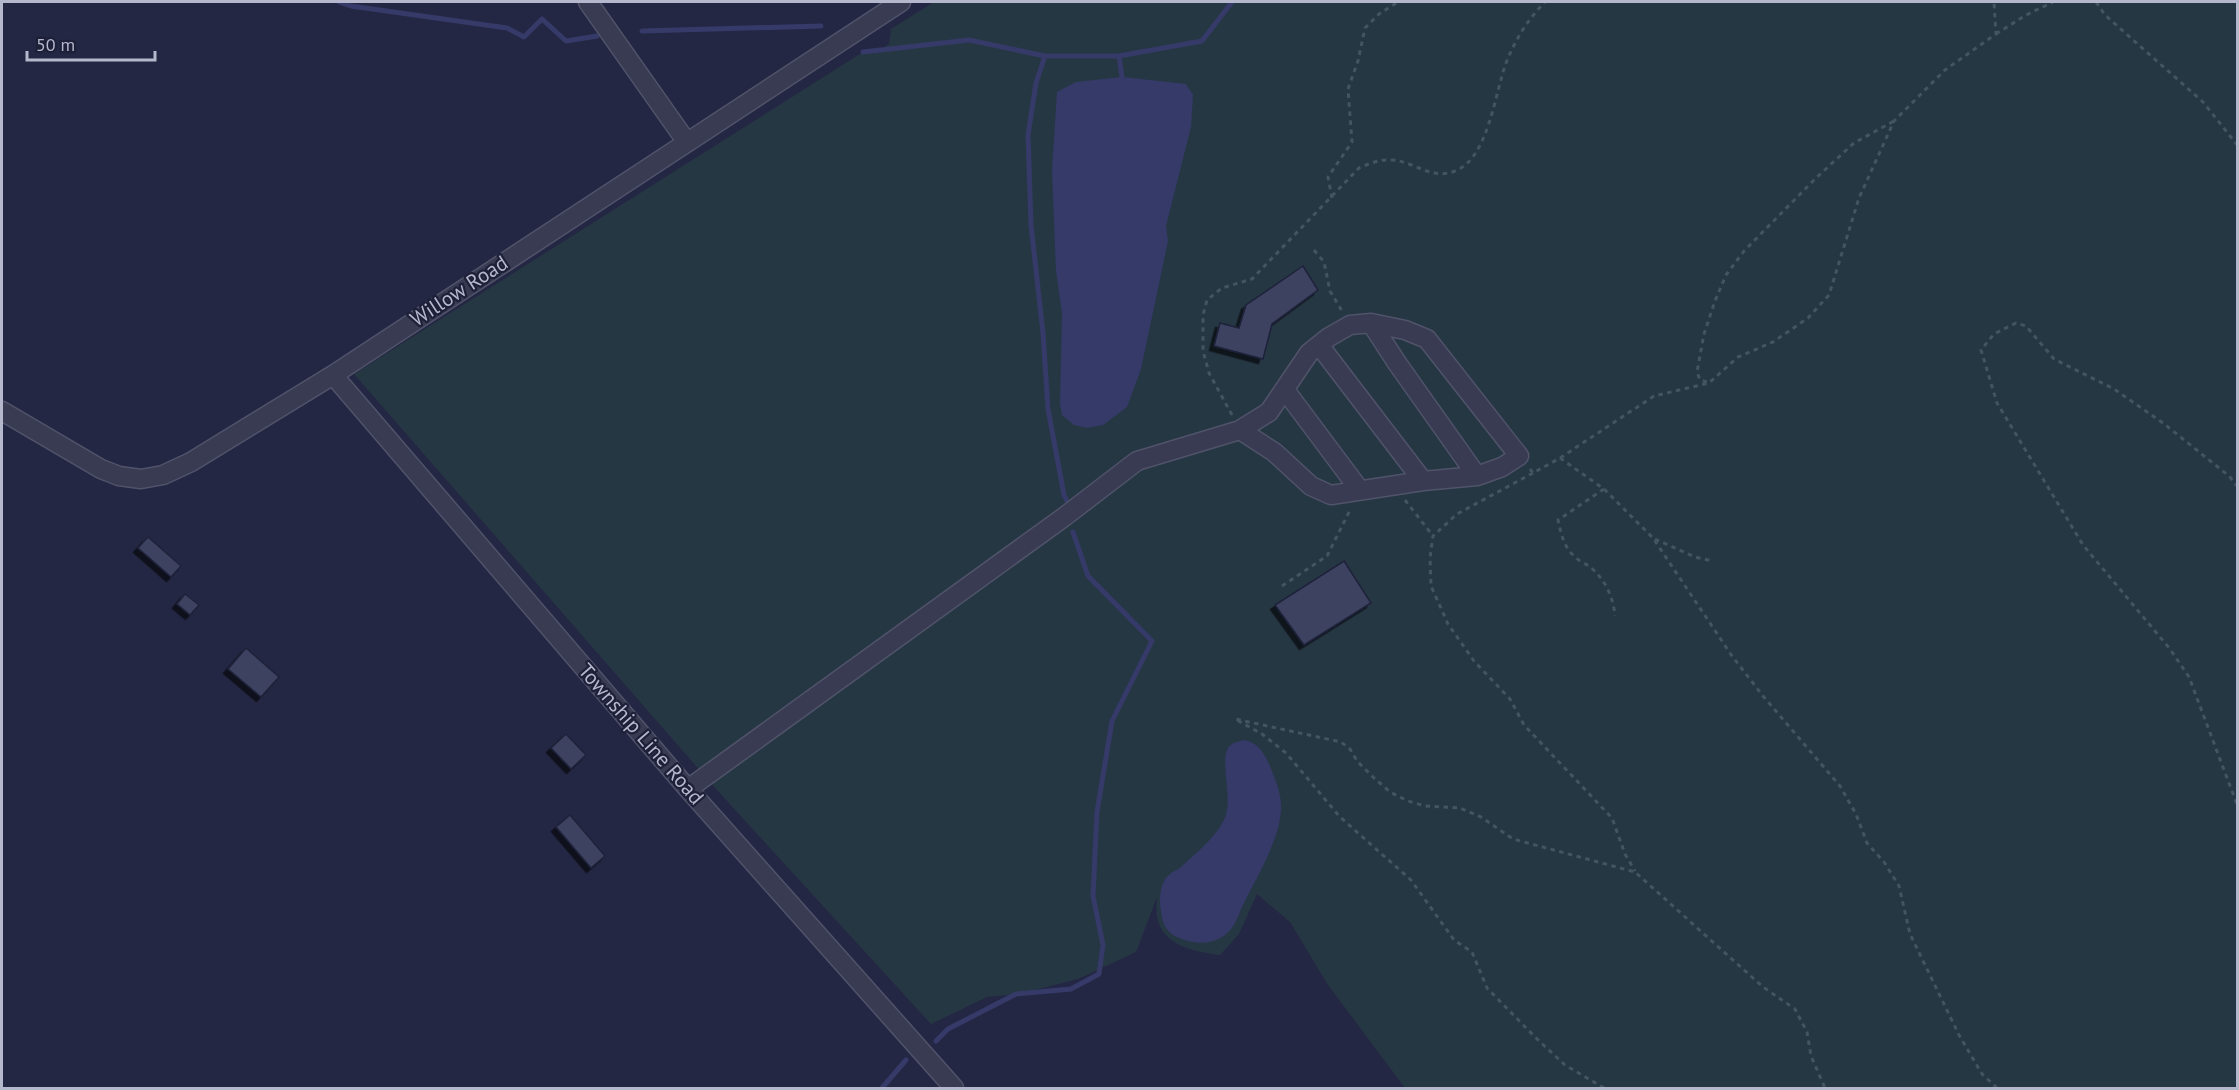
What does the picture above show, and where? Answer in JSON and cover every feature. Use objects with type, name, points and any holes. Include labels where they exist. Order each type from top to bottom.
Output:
[{"type":"street","points":[[588,2],[686,141]]},
{"type":"street","name":"Willow Road","points":[[2,411],[101,469],[119,476],[141,479],[163,475],[191,462],[333,375],[686,141],[901,2]]},
{"type":"street","points":[[688,789],[1055,524],[1137,461],[1240,430],[1269,412],[1309,353],[1329,336],[1350,325],[1371,323],[1405,330],[1427,339],[1519,456],[1502,467],[1477,476],[1359,489],[1331,495],[1311,486],[1274,453],[1240,430]]},
{"type":"street","points":[[1371,323],[1477,476]]},
{"type":"street","points":[[1319,345],[1423,481]]},
{"type":"street","name":"Township Line Road","points":[[333,375],[688,789],[954,1089]]},
{"type":"street","points":[[1285,390],[1359,489]]},
{"type":"path","points":[[1332,198],[1328,177],[1352,142],[1348,88],[1358,61],[1365,28],[1379,14],[1398,2]]},
{"type":"path","points":[[1240,430],[1206,362],[1202,333],[1207,300],[1222,288],[1252,279],[1359,168],[1374,161],[1391,159],[1438,175],[1456,171],[1472,160],[1486,132],[1507,62],[1528,18],[1545,2]]},
{"type":"path","points":[[1995,2],[1996,34]]},
{"type":"path","points":[[1709,383],[1700,380],[1696,372],[1704,334],[1714,301],[1726,274],[1744,251],[1854,143],[1893,121],[1945,70],[2026,15],[2053,2]]},
{"type":"path","points":[[2096,2],[2105,15],[2203,102],[2238,146]]},
{"type":"path","points":[[1825,1089],[1811,1056],[1807,1032],[1794,1009],[1763,987],[1635,872],[1625,854],[1612,818],[1524,725],[1510,699],[1474,661],[1448,624],[1431,586],[1430,558],[1433,536],[1457,514],[1560,458],[1654,396],[1709,383],[1738,357],[1788,334],[1808,318],[1829,295],[1859,198],[1893,121]]},
{"type":"path","points":[[1314,250],[1324,262],[1330,291],[1350,325]]},
{"type":"path","points":[[2238,487],[2229,476],[2114,389],[2054,359],[2026,326],[2016,323],[1994,334],[1981,350],[1997,403],[2083,545],[2170,649],[2189,677],[2238,807]]},
{"type":"path","points":[[1519,456],[1533,473]]},
{"type":"path","points":[[1560,458],[1604,489],[1653,538],[1732,656],[1840,786],[1856,814],[1867,843],[1884,862],[1899,886],[1910,934],[1959,1035],[1982,1074],[1997,1089]]},
{"type":"path","points":[[1394,486],[1433,536]]},
{"type":"path","points":[[1282,586],[1328,556],[1359,489]]},
{"type":"path","points":[[1604,489],[1558,520],[1563,540],[1573,555],[1592,568],[1606,586],[1613,600],[1615,616]]},
{"type":"path","points":[[1653,538],[1695,557],[1713,561]]},
{"type":"path","points":[[1604,1089],[1565,1065],[1536,1038],[1487,988],[1472,952],[1454,940],[1411,880],[1340,818],[1286,753],[1262,734],[1235,719],[1341,742],[1350,749],[1374,778],[1390,792],[1408,801],[1425,806],[1460,808],[1481,817],[1513,839],[1635,872]]},
{"type":"shaded area","points":[[934,2],[2237,2],[2237,1088],[1405,1088],[1328,985],[1290,922],[1257,894],[1239,934],[1220,955],[1201,952],[1172,941],[1160,926],[1157,916],[1157,897],[1136,952],[1078,979],[1019,994],[987,997],[931,1024],[717,790],[354,374],[863,52],[877,52],[889,44],[891,29]]},
{"type":"water","points":[[1122,77],[1186,84],[1193,95],[1191,127],[1166,226],[1168,241],[1141,369],[1127,407],[1103,425],[1087,428],[1074,425],[1062,415],[1060,404],[1062,313],[1056,271],[1052,170],[1057,92],[1076,82]]},
{"type":"water","points":[[1244,740],[1253,743],[1262,751],[1275,778],[1281,803],[1278,828],[1268,855],[1231,929],[1213,941],[1201,943],[1189,941],[1174,936],[1165,926],[1160,906],[1161,888],[1166,878],[1206,843],[1223,822],[1228,798],[1226,754],[1231,744]]},
{"type":"building","points":[[1303,266],[1318,290],[1272,324],[1263,359],[1214,346],[1220,323],[1239,328],[1246,305]]},
{"type":"building","points":[[148,537],[181,566],[171,577],[138,548]]},
{"type":"building","points":[[1344,561],[1371,603],[1304,645],[1275,605]]},
{"type":"building","points":[[185,594],[199,605],[190,615],[177,604]]},
{"type":"building","points":[[246,648],[279,677],[261,697],[228,669]]},
{"type":"building","points":[[566,734],[586,755],[571,769],[551,748]]},
{"type":"building","points":[[570,815],[605,856],[591,868],[556,827]]},
{"type":"waterway","points":[[339,2],[351,6],[507,28],[524,37],[542,19],[566,41],[597,36]]},
{"type":"waterway","points":[[1119,56],[1202,41],[1232,2]]},
{"type":"waterway","points":[[642,31],[821,26]]},
{"type":"waterway","points":[[863,52],[969,40],[1045,56],[1119,56],[1122,77]]},
{"type":"waterway","points":[[1045,56],[1036,83],[1028,135],[1031,225],[1043,333],[1048,409],[1067,501]]},
{"type":"waterway","points":[[936,1041],[948,1029],[1016,994],[1071,989],[1099,974],[1103,945],[1093,896],[1097,812],[1112,721],[1152,641],[1088,576],[1073,532]]},
{"type":"waterway","points":[[882,1088],[906,1060]]}]
